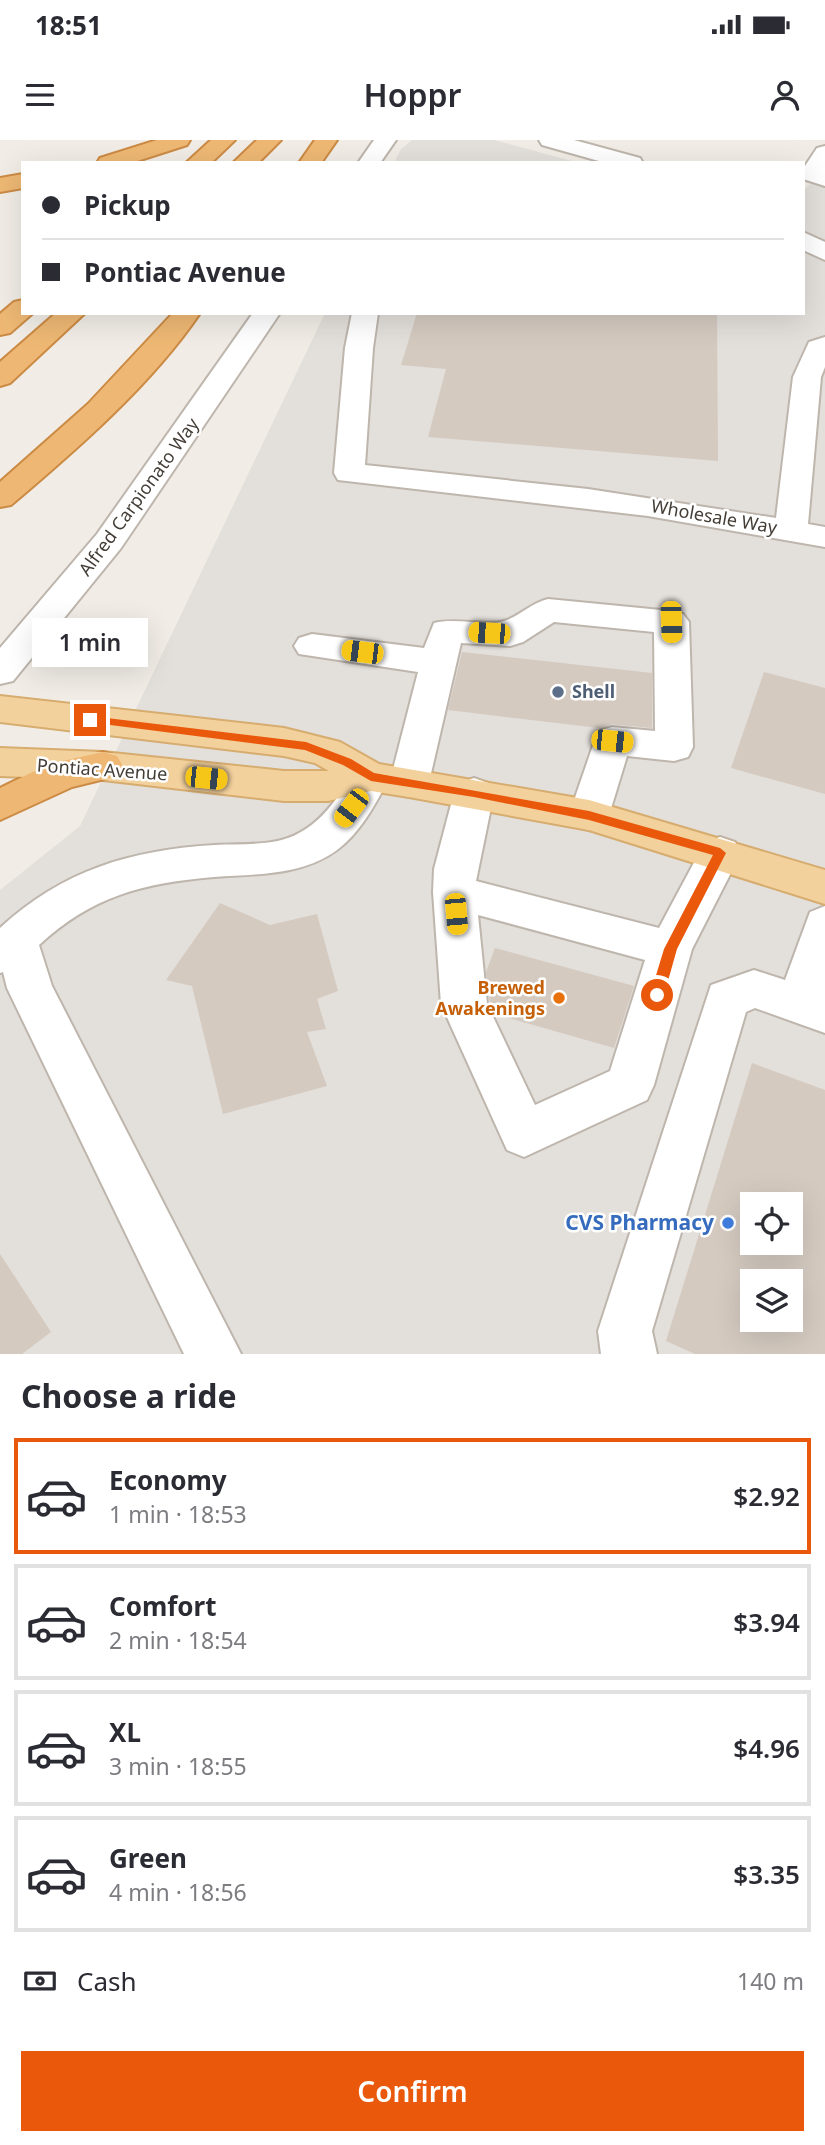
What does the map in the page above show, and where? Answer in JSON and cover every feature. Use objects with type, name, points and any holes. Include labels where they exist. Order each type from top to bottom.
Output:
[{"type":"highway","points":[[114,161],[179,140]]},
{"type":"highway","points":[[199,161],[224,140]]},
{"type":"highway","points":[[246,161],[270,140]]},
{"type":"highway","points":[[311,161],[326,140]]},
{"type":"highway","points":[[0,185],[21,181]]},
{"type":"highway","points":[[0,327],[21,310]]},
{"type":"highway","points":[[0,377],[70,315]]},
{"type":"highway","points":[[0,498],[64,445],[105,406],[185,315]]},
{"type":"highway","points":[[0,805],[63,774],[103,766]]},
{"type":"main road","name":"Pontiac Avenue","points":[[0,709],[284,742],[326,752],[390,780]]},
{"type":"main road","name":"Pontiac Avenue","points":[[0,762],[103,766],[304,787],[390,780],[589,815],[825,887]]},
{"type":"street","points":[[370,161],[385,140]]},
{"type":"street","points":[[550,140],[625,161]]},
{"type":"street","points":[[813,178],[825,153]]},
{"type":"street","points":[[805,240],[825,253]]},
{"type":"street","name":"Alfred Carpionato Way","points":[[0,672],[53,612],[117,531],[266,315]]},
{"type":"street","name":"Wholesale Way","points":[[365,315],[359,348],[349,473],[603,499],[733,518],[825,537]]},
{"type":"street","points":[[791,530],[807,377],[819,348],[825,345]]},
{"type":"street","points":[[212,1354],[8,947],[79,892],[104,881],[170,865],[274,856],[310,846],[390,780],[439,662],[446,631],[510,634],[548,610],[671,622],[674,747],[612,741],[589,815]]},
{"type":"street","points":[[312,646],[439,662]]},
{"type":"street","points":[[474,793],[455,869],[454,892],[464,1004],[524,1134],[630,1085],[670,949],[720,853]]},
{"type":"street","points":[[454,892],[670,949]]},
{"type":"street","points":[[629,1354],[625,1331],[727,999],[754,989],[813,1008],[825,923]]},
{"type":"shaded area","points":[[412,140],[494,140],[572,161],[395,161],[401,149]]},
{"type":"shaded area","points":[[825,170],[825,1354],[0,1354],[0,890],[80,826],[324,315],[805,315],[805,189]]},
{"type":"building","points":[[416,315],[717,315],[718,461],[428,437],[446,369],[401,365]]},
{"type":"building","name":"Shell","points":[[462,652],[652,673],[652,728],[612,724],[599,728],[448,710]]},
{"type":"building","points":[[764,672],[825,688],[825,794],[731,768]]},
{"type":"building","points":[[220,903],[270,925],[317,914],[338,991],[317,999],[326,1029],[307,1032],[327,1086],[223,1114],[192,986],[166,980]]},
{"type":"building","name":"Brewed Awakenings","points":[[495,948],[634,986],[614,1048],[495,1014],[490,1003],[486,972]]},
{"type":"building","name":"CVS Pharmacy","points":[[752,1063],[825,1090],[825,1354],[695,1354],[666,1341]]},
{"type":"building","points":[[0,1254],[51,1332],[22,1354],[0,1354]]},
{"type":"place","name":"Shell","points":[[558,692]]},
{"type":"place","name":"Brewed Awakenings","points":[[559,998]]},
{"type":"place","name":"CVS Pharmacy","points":[[728,1223]]},
{"type":"route","points":[[90,720],[306,746],[347,762],[371,777],[589,815],[720,853],[670,949],[657,995]]}]
